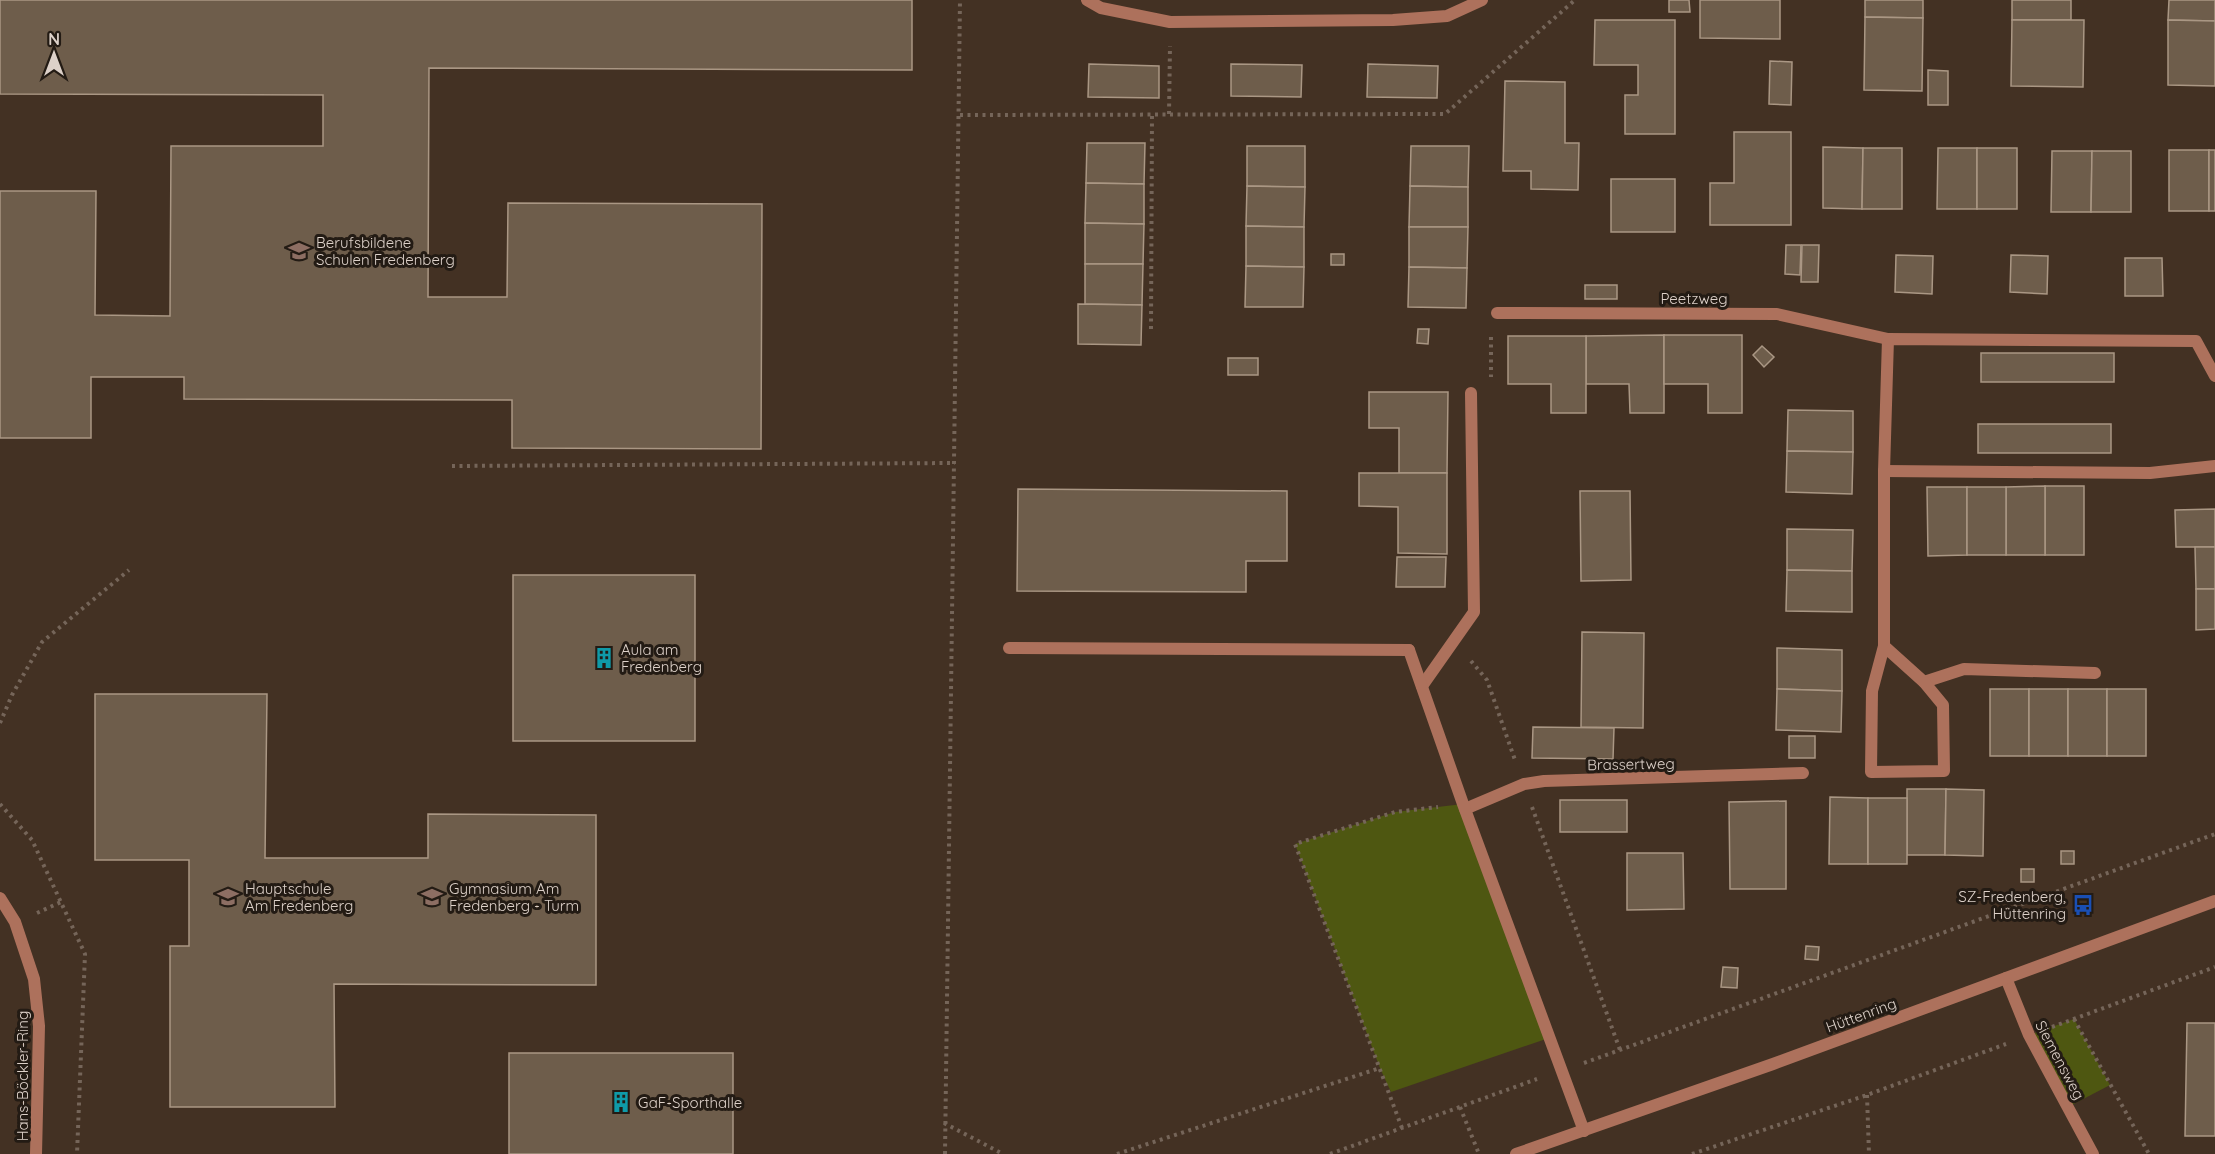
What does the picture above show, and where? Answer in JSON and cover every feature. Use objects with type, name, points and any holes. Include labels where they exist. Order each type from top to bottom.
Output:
[{"type":"street","points":[[1087,0],[1101,8],[1170,22],[1447,16],[1482,0]]},
{"type":"street","name":"Peetzweg","points":[[1497,313],[1777,314],[1888,339],[2196,341],[2215,376]]},
{"type":"street","points":[[1884,646],[1924,682],[1943,705],[1944,771],[1871,772],[1872,691],[1884,646],[1884,471],[1888,339]]},
{"type":"street","points":[[1422,686],[1474,612],[1471,393]]},
{"type":"street","points":[[1884,471],[2150,473],[2215,466]]},
{"type":"street","points":[[1009,648],[1409,650],[1464,807],[1584,1131]]},
{"type":"street","points":[[1924,682],[1964,669],[2096,673]]},
{"type":"street","name":"Brassertweg","points":[[1464,807],[1524,784],[1544,781],[1803,772]]},
{"type":"street","name":"Hans-Böckler-Ring","points":[[0,898],[15,922],[34,979],[39,1026],[36,1154]]},
{"type":"street","name":"Hüttenring","points":[[1516,1154],[2215,902]]},
{"type":"street","name":"Siemensweg","points":[[2006,978],[2029,1035],[2093,1154]]},
{"type":"path","points":[[945,1154],[960,0]]},
{"type":"path","points":[[960,115],[1445,114],[1575,0]]},
{"type":"path","points":[[1169,114],[1170,22]]},
{"type":"path","points":[[1151,329],[1152,114]]},
{"type":"path","points":[[1471,393],[1491,393],[1491,312],[1497,313]]},
{"type":"path","points":[[452,466],[955,463]]},
{"type":"path","points":[[0,723],[12,695],[42,642],[129,570]]},
{"type":"path","points":[[1454,640],[1487,680],[1620,1050]]},
{"type":"path","points":[[0,804],[32,840],[85,954],[77,1154]]},
{"type":"path","points":[[1402,1128],[1295,844],[1395,812],[1464,807]]},
{"type":"path","points":[[1330,1154],[2215,834]]},
{"type":"path","points":[[1692,1154],[1867,1095],[2215,967]]},
{"type":"path","points":[[2074,1019],[2149,1154]]},
{"type":"path","points":[[1117,1154],[1380,1068]]},
{"type":"path","points":[[1867,1095],[1869,1154]]},
{"type":"path","points":[[1460,1107],[1479,1154]]},
{"type":"path","points":[[944,1124],[1003,1154]]},
{"type":"green space","points":[[1463,804],[1549,1038],[1391,1092],[1295,844],[1395,812]]},
{"type":"green space","points":[[2074,1019],[2110,1085],[2068,1107],[2029,1035]]},
{"type":"building","name":"Berufsbildene Schulen Fredenberg","points":[[0,0],[912,0],[912,70],[429,68],[428,297],[507,297],[508,203],[762,204],[761,449],[512,448],[512,400],[184,399],[184,377],[91,377],[91,438],[0,438],[0,191],[96,191],[95,315],[170,316],[171,146],[323,146],[323,95],[0,94]]},
{"type":"building","points":[[1669,0],[1689,0],[1690,12],[1669,12]]},
{"type":"building","points":[[1700,0],[1780,0],[1780,39],[1700,38]]},
{"type":"building","points":[[1865,0],[1923,0],[1923,18],[1865,17]]},
{"type":"building","points":[[2012,0],[2071,0],[2071,20],[2012,20]]},
{"type":"building","points":[[2169,0],[2215,0],[2215,21],[2168,20]]},
{"type":"building","points":[[1865,17],[1923,18],[1922,91],[1864,90]]},
{"type":"building","points":[[1595,20],[1675,20],[1675,134],[1625,134],[1625,95],[1638,95],[1638,65],[1594,65]]},
{"type":"building","points":[[2012,20],[2084,20],[2083,87],[2011,86]]},
{"type":"building","points":[[2168,20],[2215,21],[2215,86],[2168,85]]},
{"type":"building","points":[[1770,61],[1792,62],[1791,105],[1769,104]]},
{"type":"building","points":[[1089,64],[1159,66],[1159,98],[1088,97]]},
{"type":"building","points":[[1231,64],[1302,65],[1301,97],[1231,96]]},
{"type":"building","points":[[1368,64],[1438,66],[1437,98],[1367,97]]},
{"type":"building","points":[[1928,70],[1948,71],[1948,105],[1928,105]]},
{"type":"building","points":[[1505,81],[1565,82],[1565,143],[1579,143],[1578,190],[1531,189],[1531,171],[1503,171]]},
{"type":"building","points":[[1734,132],[1791,132],[1791,225],[1710,225],[1710,183],[1734,183]]},
{"type":"building","points":[[1087,143],[1145,143],[1144,184],[1086,183]]},
{"type":"building","points":[[1247,146],[1305,146],[1305,187],[1247,186]]},
{"type":"building","points":[[1411,146],[1469,146],[1468,187],[1410,186]]},
{"type":"building","points":[[1823,147],[1863,148],[1862,209],[1823,208]]},
{"type":"building","points":[[1863,148],[1902,148],[1902,209],[1862,209]]},
{"type":"building","points":[[1938,148],[1977,148],[1977,209],[1937,209]]},
{"type":"building","points":[[1977,148],[2017,148],[2017,209],[1977,209]]},
{"type":"building","points":[[2169,150],[2209,150],[2209,211],[2169,211]]},
{"type":"building","points":[[2209,150],[2215,150],[2215,211],[2209,211]]},
{"type":"building","points":[[2052,151],[2092,151],[2091,212],[2051,212]]},
{"type":"building","points":[[2092,151],[2131,151],[2131,212],[2091,212]]},
{"type":"building","points":[[1611,179],[1675,179],[1675,232],[1611,232]]},
{"type":"building","points":[[1086,183],[1144,184],[1144,224],[1085,223]]},
{"type":"building","points":[[1247,186],[1305,187],[1304,227],[1246,226]]},
{"type":"building","points":[[1410,186],[1468,187],[1468,227],[1409,227]]},
{"type":"building","points":[[1085,223],[1144,224],[1143,264],[1085,264]]},
{"type":"building","points":[[1246,226],[1304,227],[1304,267],[1246,266]]},
{"type":"building","points":[[1409,227],[1468,227],[1467,268],[1409,267]]},
{"type":"building","points":[[1786,245],[1801,245],[1800,275],[1785,274]]},
{"type":"building","points":[[1802,245],[1819,245],[1818,282],[1801,282]]},
{"type":"building","points":[[1331,254],[1344,254],[1344,265],[1331,265]]},
{"type":"building","points":[[1896,255],[1933,256],[1932,294],[1895,292]]},
{"type":"building","points":[[2011,255],[2048,256],[2047,294],[2010,292]]},
{"type":"building","points":[[2125,258],[2162,258],[2163,296],[2125,296]]},
{"type":"building","points":[[1085,264],[1143,264],[1142,305],[1085,304]]},
{"type":"building","points":[[1246,266],[1304,267],[1303,307],[1245,307]]},
{"type":"building","points":[[1409,267],[1467,268],[1466,308],[1408,307]]},
{"type":"building","points":[[1585,285],[1617,285],[1617,299],[1585,299]]},
{"type":"building","points":[[1078,304],[1142,305],[1141,345],[1078,344]]},
{"type":"building","points":[[1418,329],[1429,329],[1428,344],[1417,343]]},
{"type":"building","points":[[1664,335],[1664,413],[1630,413],[1629,384],[1586,384],[1586,336]]},
{"type":"building","points":[[1664,335],[1742,335],[1742,413],[1708,413],[1708,384],[1664,384]]},
{"type":"building","points":[[1508,336],[1586,336],[1586,413],[1551,413],[1551,384],[1508,384]]},
{"type":"building","points":[[1762,346],[1774,357],[1764,367],[1753,355]]},
{"type":"building","points":[[1981,353],[2114,353],[2114,382],[1981,382]]},
{"type":"building","points":[[1228,358],[1258,358],[1258,375],[1228,375]]},
{"type":"building","points":[[1369,392],[1448,392],[1447,473],[1399,473],[1399,428],[1369,428]]},
{"type":"building","points":[[1788,410],[1853,411],[1853,452],[1787,451]]},
{"type":"building","points":[[1978,424],[2111,424],[2111,453],[1978,453]]},
{"type":"building","points":[[1787,451],[1853,452],[1852,494],[1786,492]]},
{"type":"building","points":[[1359,473],[1447,473],[1447,554],[1398,553],[1398,507],[1359,506]]},
{"type":"building","points":[[2045,486],[2084,486],[2084,555],[2045,555]]},
{"type":"building","points":[[2045,486],[2045,555],[2006,555],[2006,487]]},
{"type":"building","points":[[1927,487],[1967,487],[1967,555],[1928,556]]},
{"type":"building","points":[[1967,487],[2006,487],[2006,555],[1967,555]]},
{"type":"building","points":[[1018,489],[1287,491],[1287,561],[1246,561],[1246,592],[1017,591]]},
{"type":"building","points":[[1580,491],[1630,491],[1631,580],[1581,581]]},
{"type":"building","points":[[2215,509],[2215,547],[2176,547],[2175,510]]},
{"type":"building","points":[[1787,529],[1853,530],[1852,571],[1787,570]]},
{"type":"building","points":[[2195,547],[2215,547],[2215,589],[2196,589]]},
{"type":"building","points":[[1397,557],[1446,557],[1445,587],[1396,587]]},
{"type":"building","points":[[1787,570],[1852,571],[1852,612],[1786,611]]},
{"type":"building","name":"Aula am Fredenberg","points":[[513,575],[695,575],[695,741],[513,741]]},
{"type":"building","points":[[2196,589],[2215,589],[2215,629],[2196,630]]},
{"type":"building","points":[[1582,632],[1644,633],[1643,728],[1581,727]]},
{"type":"building","points":[[1777,648],[1842,650],[1842,691],[1777,689]]},
{"type":"building","points":[[1777,689],[1842,691],[1841,732],[1776,730]]},
{"type":"building","points":[[1990,689],[2029,689],[2029,756],[1990,756]]},
{"type":"building","points":[[2029,689],[2068,689],[2068,756],[2029,756]]},
{"type":"building","points":[[2068,689],[2107,689],[2107,756],[2068,756]]},
{"type":"building","points":[[2107,689],[2146,689],[2146,756],[2107,756]]},
{"type":"building","points":[[95,694],[267,694],[265,858],[428,858],[428,814],[596,815],[596,985],[334,984],[335,1107],[170,1107],[170,946],[189,946],[189,860],[95,860]]},
{"type":"building","points":[[1533,727],[1614,728],[1613,759],[1532,758]]},
{"type":"building","points":[[1789,736],[1815,736],[1815,758],[1789,758]]},
{"type":"building","points":[[1907,789],[1946,789],[1945,855],[1907,855]]},
{"type":"building","points":[[1946,789],[1984,790],[1983,856],[1945,855]]},
{"type":"building","points":[[1830,797],[1868,798],[1868,864],[1829,864]]},
{"type":"building","points":[[1868,798],[1907,798],[1907,864],[1868,864]]},
{"type":"building","points":[[1560,800],[1627,800],[1627,832],[1560,832]]},
{"type":"building","points":[[1786,801],[1786,889],[1730,889],[1729,802]]},
{"type":"building","points":[[2061,851],[2074,851],[2074,864],[2061,864]]},
{"type":"building","points":[[1627,853],[1683,853],[1684,909],[1627,910]]},
{"type":"building","points":[[2021,869],[2034,869],[2034,882],[2021,882]]},
{"type":"building","points":[[1806,946],[1819,947],[1818,960],[1805,959]]},
{"type":"building","points":[[1723,967],[1738,968],[1737,988],[1721,987]]},
{"type":"building","points":[[2187,1023],[2215,1023],[2215,1136],[2185,1136]]},
{"type":"building","name":"GaF-Sporthalle","points":[[509,1053],[733,1053],[733,1154],[509,1154]]},
{"type":"place","name":"Berufsbildene Schulen Fredenberg","points":[[299,251]]},
{"type":"place","name":"Aula am Fredenberg","points":[[604,658]]},
{"type":"place","name":"Hauptschule Am Fredenberg","points":[[228,897]]},
{"type":"place","name":"Gymnasium Am Fredenberg - Turm","points":[[432,897]]},
{"type":"place","name":"SZ-Fredenberg, Hüttenring","points":[[2083,905]]},
{"type":"place","name":"GaF-Sporthalle","points":[[621,1102]]}]
